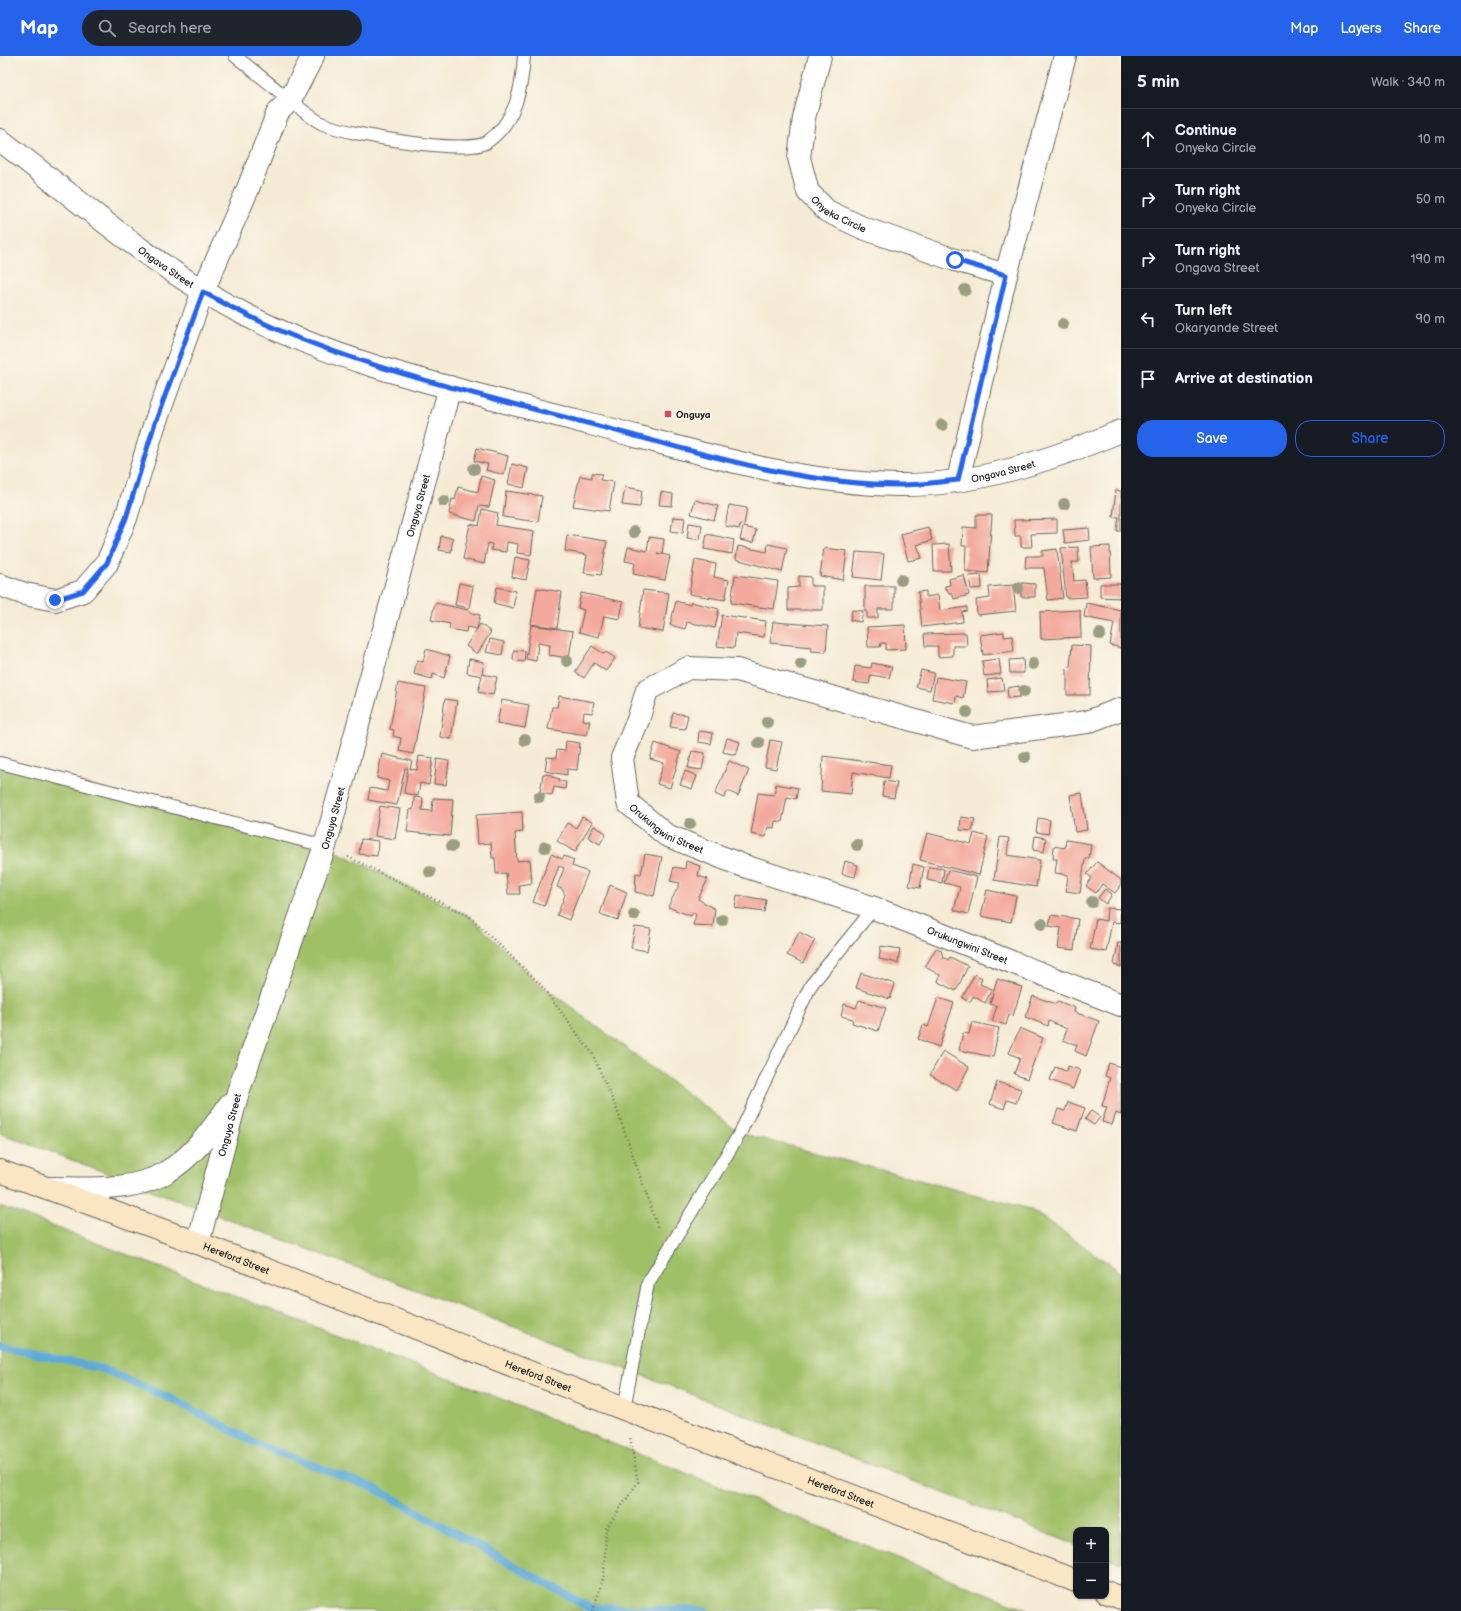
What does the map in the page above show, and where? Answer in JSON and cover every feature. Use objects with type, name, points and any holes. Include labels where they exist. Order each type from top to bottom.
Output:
[{"type":"main road","name":"Hereford Street","points":[[0,1172],[198,1244],[624,1409],[1073,1580]]},
{"type":"main road","points":[[1109,1593],[1121,1598]]},
{"type":"street","points":[[0,585],[26,594],[55,600],[83,591],[107,563],[126,518],[154,426],[203,292],[247,191],[278,112],[290,100],[313,56]]},
{"type":"street","name":"Onyeka Circle","points":[[820,56],[804,118],[799,158],[808,192],[827,211],[863,228],[955,260],[1006,275]]},
{"type":"street","points":[[958,480],[1006,275],[1065,56]]},
{"type":"street","name":"Ongava Street","points":[[0,140],[132,244],[169,271],[203,292],[244,314],[305,341],[369,364],[450,387],[742,464],[814,478],[900,485],[958,480],[1004,472],[1054,457],[1121,431]]},
{"type":"street","name":"Onguya Street","points":[[198,1244],[238,1092],[325,846],[450,387]]},
{"type":"street","name":"Orukungwini Street","points":[[1121,709],[1087,722],[972,737],[737,670],[688,668],[648,690],[638,720],[622,758],[628,803],[666,835],[741,865],[874,908],[1121,1005]]},
{"type":"street","points":[[44,1188],[82,1189],[133,1185],[165,1174],[197,1148],[214,1127],[238,1092]]},
{"type":"lane","points":[[235,56],[308,114],[336,128],[398,142],[469,146],[486,143],[500,131],[514,110],[522,83],[524,56]]},
{"type":"lane","points":[[0,763],[325,846]]},
{"type":"lane","points":[[624,1409],[648,1283],[740,1133],[811,985],[874,908]]},
{"type":"path","points":[[325,846],[469,916],[540,984],[592,1053],[617,1110],[667,1251]]},
{"type":"path","points":[[593,1611],[604,1575],[606,1529],[638,1482],[624,1409]]},
{"type":"green space","points":[[0,763],[325,846],[469,916],[540,984],[740,1133],[1030,1209],[1121,1272],[1121,1563],[1109,1558],[1109,1527],[1073,1527],[1073,1544],[668,1385],[0,1133]]},
{"type":"green space","points":[[0,1206],[454,1380],[1030,1611],[0,1611]]},
{"type":"building","points":[[477,448],[508,456],[504,475],[486,470],[488,464],[474,461]]},
{"type":"building","points":[[512,464],[528,468],[524,488],[508,484]]},
{"type":"building","points":[[592,473],[602,474],[600,480],[614,482],[609,511],[573,506],[580,476],[592,478]]},
{"type":"building","points":[[481,476],[495,480],[489,507],[479,506],[476,521],[449,514],[452,499],[455,500],[458,487],[478,492]]},
{"type":"building","points":[[625,487],[642,490],[640,507],[622,505]]},
{"type":"building","points":[[1116,490],[1121,491],[1121,531],[1117,531],[1119,517],[1113,517]]},
{"type":"building","points":[[506,491],[542,496],[538,522],[503,517]]},
{"type":"building","points":[[661,492],[673,494],[672,506],[659,505]]},
{"type":"building","points":[[695,500],[718,506],[714,520],[691,514]]},
{"type":"building","points":[[729,505],[747,508],[744,525],[740,524],[739,529],[725,526]]},
{"type":"building","points":[[482,509],[498,513],[496,525],[534,531],[531,555],[517,553],[518,544],[507,542],[506,552],[491,550],[492,544],[488,543],[484,564],[463,559],[470,524],[479,526]]},
{"type":"building","points":[[976,515],[992,515],[988,573],[965,571],[966,546],[962,546],[963,527],[976,528]]},
{"type":"building","points":[[673,517],[685,518],[683,533],[671,531]]},
{"type":"building","points":[[1057,519],[1057,533],[1031,534],[1032,547],[1021,547],[1021,536],[1015,536],[1014,520]]},
{"type":"building","points":[[689,523],[702,525],[700,540],[687,538]]},
{"type":"building","points":[[743,527],[756,530],[753,543],[740,540]]},
{"type":"building","points":[[928,527],[932,540],[917,545],[922,558],[908,561],[901,534]]},
{"type":"building","points":[[1089,528],[1090,540],[1065,543],[1063,530]]},
{"type":"building","points":[[707,534],[734,540],[732,554],[704,549]]},
{"type":"building","points":[[567,535],[607,541],[601,575],[584,573],[587,555],[565,551]]},
{"type":"building","points":[[441,536],[453,538],[451,552],[439,550]]},
{"type":"building","points":[[649,537],[664,539],[662,554],[657,553],[670,556],[665,580],[633,574],[635,563],[625,561],[628,547],[647,551]]},
{"type":"building","points":[[768,544],[787,548],[782,572],[736,559],[738,546],[767,552]]},
{"type":"building","points":[[949,544],[951,571],[934,571],[933,545]]},
{"type":"building","points":[[1110,546],[1111,577],[1093,578],[1091,547]]},
{"type":"building","points":[[1078,547],[1079,562],[1072,562],[1074,581],[1085,580],[1087,597],[1066,598],[1061,548]]},
{"type":"building","points":[[824,548],[847,551],[843,580],[820,576]]},
{"type":"building","points":[[1057,549],[1063,598],[1048,600],[1044,568],[1025,568],[1026,556],[1043,556],[1042,551]]},
{"type":"building","points":[[856,552],[884,554],[881,580],[853,577]]},
{"type":"building","points":[[515,557],[530,560],[526,580],[512,577]]},
{"type":"building","points":[[695,560],[716,564],[714,577],[729,580],[725,600],[689,594]]},
{"type":"building","points":[[735,575],[778,581],[774,609],[731,603]]},
{"type":"building","points":[[964,575],[969,595],[954,599],[952,593],[949,593],[947,589],[945,589],[945,586],[950,585],[949,579]]},
{"type":"building","points":[[981,575],[982,588],[971,589],[969,576]]},
{"type":"building","points":[[799,576],[811,577],[811,586],[823,586],[823,610],[788,610],[788,588],[799,587]]},
{"type":"building","points":[[459,583],[473,586],[469,608],[455,605]]},
{"type":"building","points":[[1022,583],[1035,584],[1035,597],[1021,597]]},
{"type":"building","points":[[1100,584],[1121,584],[1120,598],[1100,597]]},
{"type":"building","points":[[1013,585],[1016,611],[977,615],[976,600],[990,598],[989,587]]},
{"type":"building","points":[[865,586],[894,586],[894,609],[878,609],[878,618],[867,618],[867,611],[865,611]]},
{"type":"building","points":[[497,587],[516,591],[513,608],[494,603]]},
{"type":"building","points":[[537,588],[562,592],[557,628],[531,624]]},
{"type":"building","points":[[643,590],[669,593],[663,632],[638,628]]},
{"type":"building","points":[[926,591],[926,597],[938,595],[940,611],[967,607],[967,611],[962,612],[963,622],[922,627],[918,592]]},
{"type":"building","points":[[581,593],[623,602],[620,619],[604,616],[599,637],[579,632],[584,610],[578,608]]},
{"type":"building","points":[[676,601],[690,605],[691,602],[719,609],[715,628],[687,622],[685,629],[670,625]]},
{"type":"building","points":[[435,603],[469,610],[469,612],[480,615],[477,629],[467,627],[466,632],[449,629],[450,624],[431,620]]},
{"type":"building","points":[[1086,603],[1121,610],[1121,648],[1110,645],[1114,623],[1084,617]]},
{"type":"building","points":[[852,610],[863,611],[861,622],[850,620]]},
{"type":"building","points":[[1080,610],[1081,637],[1041,639],[1040,612]]},
{"type":"building","points":[[722,615],[766,621],[764,637],[736,633],[734,648],[717,646]]},
{"type":"building","points":[[773,622],[828,626],[826,652],[811,651],[812,647],[770,643]]},
{"type":"building","points":[[480,624],[491,632],[477,654],[466,646]]},
{"type":"building","points":[[531,625],[573,631],[569,658],[549,655],[550,645],[538,643],[536,661],[526,659]]},
{"type":"building","points":[[905,625],[906,649],[886,650],[886,643],[881,643],[880,647],[868,647],[867,627]]},
{"type":"building","points":[[1004,632],[1004,637],[1012,636],[1014,651],[983,655],[980,635]]},
{"type":"building","points":[[966,633],[967,646],[953,646],[953,656],[938,657],[938,646],[925,646],[924,634]]},
{"type":"building","points":[[490,639],[504,642],[502,655],[486,652]]},
{"type":"building","points":[[1072,645],[1091,646],[1090,695],[1067,695],[1067,668],[1070,667]]},
{"type":"building","points":[[592,646],[604,654],[606,652],[615,658],[606,671],[594,663],[584,678],[575,672]]},
{"type":"building","points":[[426,649],[450,656],[444,678],[433,674],[432,679],[414,674],[417,660],[423,662]]},
{"type":"building","points":[[514,650],[525,651],[524,662],[513,660]]},
{"type":"building","points":[[469,659],[484,662],[482,674],[497,677],[493,695],[478,692],[482,676],[467,673]]},
{"type":"building","points":[[999,659],[1001,674],[984,676],[982,661]]},
{"type":"building","points":[[1023,659],[1024,673],[1010,673],[1009,660]]},
{"type":"building","points":[[872,663],[892,667],[889,678],[871,675],[869,684],[853,682],[855,666],[871,668]]},
{"type":"building","points":[[921,670],[934,673],[930,690],[916,687]]},
{"type":"building","points":[[936,677],[966,682],[963,698],[956,696],[955,703],[932,699]]},
{"type":"building","points":[[1002,678],[1004,691],[988,692],[987,680]]},
{"type":"building","points":[[398,683],[426,688],[413,754],[399,751],[401,738],[393,736],[394,730],[390,729]]},
{"type":"building","points":[[1019,686],[1020,697],[1008,698],[1007,688]]},
{"type":"building","points":[[559,696],[594,702],[592,713],[584,712],[583,720],[590,721],[587,735],[548,729],[552,707],[557,707]]},
{"type":"building","points":[[445,699],[457,701],[451,739],[440,737]]},
{"type":"building","points":[[502,700],[529,705],[525,728],[497,723]]},
{"type":"building","points":[[673,713],[688,715],[685,729],[670,727]]},
{"type":"building","points":[[699,731],[713,733],[711,744],[698,742]]},
{"type":"building","points":[[727,738],[740,742],[736,755],[723,752]]},
{"type":"building","points":[[770,740],[782,742],[776,769],[765,767]]},
{"type":"building","points":[[566,741],[580,743],[577,770],[567,769],[567,775],[545,771],[547,757],[556,758],[557,750],[565,751]]},
{"type":"building","points":[[655,743],[681,752],[670,788],[657,784],[664,763],[650,759]]},
{"type":"building","points":[[692,751],[705,753],[702,770],[688,768]]},
{"type":"building","points":[[382,754],[412,761],[410,769],[417,770],[419,756],[433,758],[429,785],[420,783],[418,796],[404,793],[408,768],[405,768],[397,805],[368,800],[370,788],[387,791],[389,781],[377,778]]},
{"type":"building","points":[[823,756],[891,765],[889,778],[853,772],[851,794],[821,791]]},
{"type":"building","points":[[437,759],[449,761],[446,785],[434,784]]},
{"type":"building","points":[[729,761],[749,770],[738,796],[728,791],[724,798],[715,794]]},
{"type":"building","points":[[685,771],[697,776],[692,789],[680,785]]},
{"type":"building","points":[[543,774],[552,775],[552,777],[560,779],[559,781],[566,782],[565,789],[554,787],[552,795],[540,793]]},
{"type":"building","points":[[884,781],[897,783],[894,798],[882,796]]},
{"type":"building","points":[[776,784],[798,788],[796,799],[787,797],[782,822],[775,821],[774,828],[768,827],[766,837],[751,834],[758,793],[774,795]]},
{"type":"building","points":[[1082,793],[1087,830],[1075,832],[1070,795]]},
{"type":"building","points":[[414,797],[423,798],[422,810],[432,811],[433,798],[453,799],[450,836],[407,832],[410,809],[413,810]]},
{"type":"building","points":[[380,806],[400,809],[395,839],[375,836]]},
{"type":"building","points":[[522,812],[523,832],[515,833],[517,861],[530,860],[532,883],[519,885],[520,894],[508,894],[506,873],[496,874],[495,858],[492,858],[491,843],[478,844],[476,815]]},
{"type":"building","points":[[582,817],[592,822],[575,852],[557,841],[567,823],[576,828]]},
{"type":"building","points":[[961,817],[975,819],[972,831],[960,830]]},
{"type":"building","points":[[1038,818],[1050,820],[1048,834],[1036,832]]},
{"type":"building","points":[[594,826],[606,833],[600,844],[588,837]]},
{"type":"building","points":[[927,833],[971,844],[974,833],[988,837],[979,875],[920,860]]},
{"type":"building","points":[[1035,836],[1046,838],[1044,852],[1033,850]]},
{"type":"building","points":[[1000,837],[1009,838],[1007,855],[1040,860],[1036,887],[994,880]]},
{"type":"building","points":[[361,839],[378,841],[377,856],[359,854]]},
{"type":"building","points":[[1066,840],[1091,844],[1089,858],[1085,859],[1080,893],[1066,891],[1068,875],[1055,873],[1057,859],[1053,859],[1054,846],[1065,848]]},
{"type":"building","points":[[551,854],[562,859],[564,856],[574,860],[572,866],[588,872],[569,920],[557,915],[565,895],[562,889],[557,887],[564,868],[559,866],[544,906],[533,902]]},
{"type":"building","points":[[645,854],[662,857],[654,896],[635,892],[636,873],[641,874]]},
{"type":"building","points":[[686,861],[700,866],[698,876],[708,879],[698,899],[715,909],[713,926],[693,925],[696,915],[693,912],[691,916],[668,907],[680,883],[670,881],[674,867],[685,869]]},
{"type":"building","points":[[845,861],[858,865],[855,877],[842,874]]},
{"type":"building","points":[[1097,862],[1121,880],[1121,885],[1115,893],[1102,884],[1096,893],[1086,886],[1092,878],[1087,874]]},
{"type":"building","points":[[913,864],[924,867],[920,888],[909,886]]},
{"type":"building","points":[[929,867],[944,869],[942,883],[927,880]]},
{"type":"building","points":[[948,870],[977,877],[968,914],[954,910],[960,887],[944,883]]},
{"type":"building","points":[[610,885],[627,892],[618,920],[600,914]]},
{"type":"building","points":[[1105,889],[1112,894],[1106,904],[1098,898]]},
{"type":"building","points":[[987,890],[1016,896],[1011,922],[981,916]]},
{"type":"building","points":[[737,895],[766,900],[764,912],[735,908]]},
{"type":"building","points":[[1107,908],[1121,909],[1120,923],[1112,922],[1106,952],[1090,949],[1096,919],[1106,921]]},
{"type":"building","points":[[1051,915],[1078,919],[1074,950],[1058,948],[1061,928],[1049,926]]},
{"type":"building","points":[[635,927],[651,929],[647,951],[631,948]]},
{"type":"building","points":[[799,932],[815,940],[803,963],[787,955]]},
{"type":"building","points":[[1118,943],[1121,943],[1121,967],[1114,965]]},
{"type":"building","points":[[881,946],[900,949],[898,963],[879,959]]},
{"type":"building","points":[[936,948],[941,950],[943,957],[948,960],[950,957],[968,966],[956,991],[938,982],[940,975],[925,967]]},
{"type":"building","points":[[861,973],[895,984],[890,999],[856,988]]},
{"type":"building","points":[[975,974],[982,978],[980,984],[992,989],[985,1003],[973,996],[970,1002],[962,998]]},
{"type":"building","points":[[997,979],[1022,987],[1013,1016],[1009,1015],[1006,1025],[992,1021],[997,1006],[990,1004]]},
{"type":"building","points":[[1033,996],[1056,1004],[1058,1001],[1075,1008],[1074,1012],[1099,1021],[1086,1056],[1075,1051],[1077,1045],[1063,1040],[1067,1029],[1049,1021],[1048,1026],[1025,1017]]},
{"type":"building","points":[[938,998],[954,1003],[939,1047],[918,1039],[923,1025],[928,1027]]},
{"type":"building","points":[[859,1000],[886,1008],[878,1031],[852,1023],[853,1019],[841,1016],[844,1004],[856,1008]]},
{"type":"building","points":[[972,1022],[999,1028],[993,1057],[959,1050],[963,1033],[969,1034]]},
{"type":"building","points":[[1020,1028],[1043,1038],[1027,1079],[1014,1074],[1020,1058],[1009,1053]]},
{"type":"building","points":[[943,1051],[969,1067],[957,1090],[930,1075]]},
{"type":"building","points":[[1109,1063],[1121,1067],[1121,1115],[1116,1113],[1112,1125],[1102,1122],[1107,1107],[1102,1106],[1110,1078],[1105,1076]]},
{"type":"building","points":[[1068,1066],[1080,1070],[1073,1089],[1050,1080],[1055,1067],[1066,1071]]},
{"type":"building","points":[[997,1082],[1021,1089],[1016,1103],[1007,1100],[1004,1109],[990,1104]]},
{"type":"building","points":[[1068,1102],[1085,1108],[1077,1131],[1053,1123],[1058,1109],[1065,1111]]},
{"type":"building","points":[[1091,1111],[1100,1117],[1094,1125],[1085,1119]]},
{"type":"waterway","points":[[0,1346],[103,1369],[176,1401],[259,1445],[376,1489],[590,1608],[706,1611]]},
{"type":"place","name":"Onguya","points":[[668,414]]},
{"type":"route","points":[[55,600],[83,591],[107,563],[126,518],[154,426],[203,292],[244,314],[305,341],[369,364],[450,387],[742,464],[814,478],[900,485],[958,480],[1006,275],[955,260]]}]
